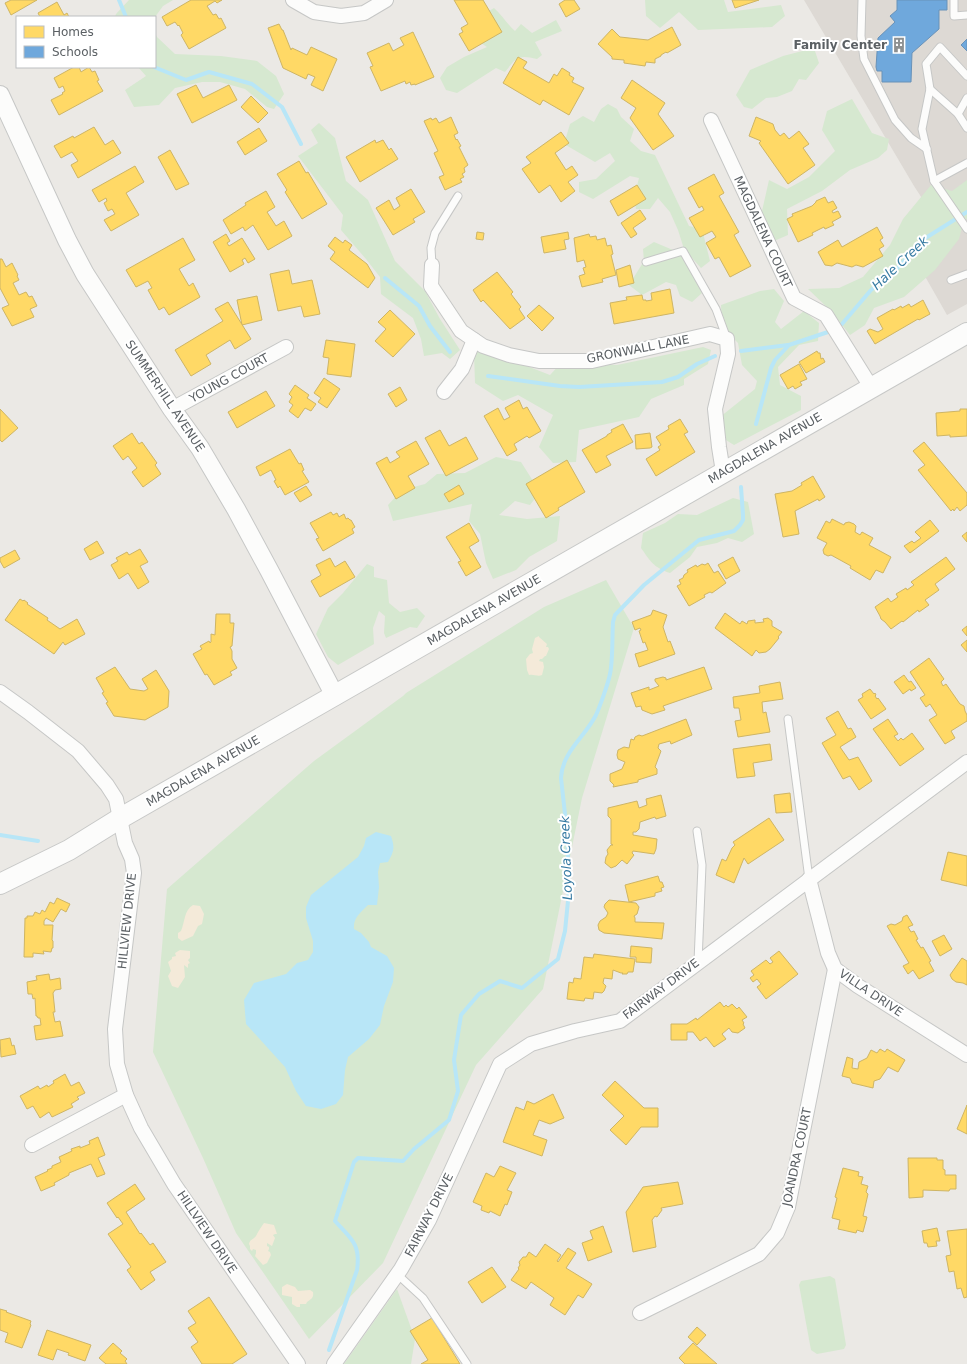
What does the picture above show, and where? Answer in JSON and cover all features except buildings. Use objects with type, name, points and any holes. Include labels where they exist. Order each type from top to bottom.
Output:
[{"type":"main road","name":"MAGDALENA AVENUE","points":[[0,884],[69,850],[119,819],[967,333]]},
{"type":"street","points":[[293,0],[314,12],[341,16],[364,13],[386,0]]},
{"type":"street","name":"SUMMERHILL AVENUE","points":[[0,95],[64,233],[85,274],[172,409],[200,448],[236,509],[335,696]]},
{"type":"street","name":"MAGDALENA COURT","points":[[711,120],[794,298],[826,315],[871,387]]},
{"type":"street","name":"GRONWALL LANE","points":[[432,265],[431,286],[461,331],[483,346],[509,356],[539,360],[592,361],[710,334],[727,339]]},
{"type":"street","points":[[723,472],[715,409],[728,354],[727,339]]},
{"type":"street","points":[[444,392],[462,369],[474,340]]},
{"type":"street","name":"YOUNG COURT","points":[[172,409],[286,346]]},
{"type":"street","name":"HILLVIEW DRIVE","points":[[0,692],[78,751],[103,780],[116,799],[119,819],[126,846],[132,859],[134,873],[115,1029],[117,1064],[126,1095],[140,1128],[174,1184],[298,1364]]},
{"type":"street","name":"FAIRWAY DRIVE","points":[[334,1364],[397,1274],[429,1220],[500,1064],[531,1044],[620,1020],[967,762]]},
{"type":"street","name":"VILLA DRIVE","points":[[809,879],[828,953],[835,969],[858,986],[967,1055]]},
{"type":"street","name":"JOANDRA COURT","points":[[640,1313],[759,1254],[776,1233],[788,1207],[835,969]]},
{"type":"street","points":[[32,1145],[126,1095]]},
{"type":"lane","points":[[862,0],[861,36],[864,59],[896,120],[911,138],[927,149]]},
{"type":"lane","points":[[954,0],[954,16],[967,16]]},
{"type":"lane","points":[[967,76],[940,47],[926,64],[930,89],[922,129],[934,181],[967,229]]},
{"type":"lane","points":[[930,89],[958,114],[967,128]]},
{"type":"lane","points":[[958,114],[967,98]]},
{"type":"lane","points":[[934,181],[967,163]]},
{"type":"lane","points":[[432,265],[431,248],[435,233],[458,196]]},
{"type":"lane","points":[[646,262],[684,251],[716,309],[727,339]]},
{"type":"lane","points":[[951,280],[967,274]]},
{"type":"lane","points":[[788,718],[809,879]]},
{"type":"lane","points":[[697,832],[702,865],[698,962]]},
{"type":"lane","points":[[397,1274],[423,1298],[467,1364]]},
{"type":"shaded area","points":[[804,0],[967,0],[967,304],[947,315],[922,271],[946,235],[914,186]]},
{"type":"green space","points":[[129,0],[173,0],[163,6],[156,16],[115,16]]},
{"type":"green space","points":[[645,0],[724,0],[728,12],[781,5],[785,16],[772,27],[698,30],[679,12],[660,28],[646,16]]},
{"type":"green space","points":[[494,8],[515,31],[521,24],[532,33],[556,20],[562,31],[535,42],[542,55],[537,59],[526,57],[518,58],[505,72],[496,68],[457,93],[446,90],[440,78],[447,67],[464,57],[487,47],[478,41],[482,15]]},
{"type":"green space","points":[[156,35],[175,54],[221,56],[257,61],[276,76],[284,94],[274,109],[267,107],[245,89],[220,82],[202,82],[175,88],[159,105],[134,107],[125,90],[146,76],[139,68],[156,68]]},
{"type":"green space","points":[[814,48],[819,63],[806,80],[799,79],[792,91],[777,97],[766,98],[752,109],[744,107],[736,95],[750,70],[783,56]]},
{"type":"green space","points":[[852,99],[872,133],[889,139],[887,150],[878,158],[850,170],[822,191],[787,209],[788,235],[774,241],[760,220],[769,180],[787,189],[809,177],[835,151],[822,130],[827,111]]},
{"type":"green space","points":[[608,104],[617,109],[621,117],[634,129],[630,141],[641,151],[655,155],[689,226],[702,229],[710,261],[701,268],[684,249],[670,212],[658,198],[650,209],[636,209],[634,197],[639,178],[630,176],[593,199],[579,192],[579,182],[596,179],[615,161],[610,153],[595,162],[564,144],[570,124],[583,116],[594,122],[601,109]]},
{"type":"green space","points":[[319,123],[335,138],[346,181],[368,200],[395,261],[425,291],[440,319],[460,350],[450,359],[442,353],[424,356],[421,339],[413,318],[381,294],[380,277],[341,230],[343,215],[298,156],[318,143],[311,130]]},
{"type":"green space","points":[[967,180],[967,219],[964,220],[959,239],[935,270],[904,297],[874,308],[865,325],[850,335],[832,312],[808,289],[839,288],[863,277],[890,245],[903,219],[931,185],[952,191]]},
{"type":"green space","points":[[654,242],[680,253],[696,274],[702,293],[692,302],[680,296],[676,285],[666,282],[642,295],[629,285],[644,261],[643,249]]},
{"type":"green space","points":[[774,289],[784,301],[775,322],[781,329],[804,311],[819,323],[818,341],[799,345],[778,367],[780,385],[801,396],[801,410],[734,445],[721,437],[720,417],[755,389],[757,381],[742,365],[738,343],[722,327],[721,305],[760,291]]},
{"type":"green space","points":[[498,346],[519,363],[550,375],[562,362],[617,365],[703,347],[711,350],[708,364],[684,379],[684,385],[651,399],[639,417],[579,430],[576,462],[553,463],[539,447],[553,415],[518,395],[503,401],[475,383],[474,353]]},
{"type":"green space","points":[[496,457],[521,462],[540,492],[530,505],[515,501],[499,515],[527,519],[560,516],[557,541],[529,557],[516,570],[493,579],[486,563],[480,534],[469,521],[472,504],[393,521],[388,505],[402,490],[425,484],[437,474],[465,473]]},
{"type":"green space","points":[[733,498],[748,502],[754,534],[742,542],[728,538],[717,543],[697,547],[690,557],[670,573],[653,564],[641,548],[643,533],[665,523],[678,514],[697,515]]},
{"type":"green space","points":[[367,564],[374,567],[374,577],[387,580],[389,603],[400,612],[417,608],[425,616],[417,628],[410,627],[386,638],[384,633],[385,616],[379,611],[373,628],[374,644],[338,665],[328,657],[316,634],[328,608],[343,593]]},
{"type":"green space","points":[[606,580],[634,628],[582,798],[543,989],[476,1065],[383,1263],[309,1339],[236,1233],[203,1158],[153,1052],[167,889],[314,761],[406,693],[544,607]]},
{"type":"green space","points":[[830,1276],[835,1279],[846,1345],[844,1349],[817,1354],[811,1350],[799,1285],[801,1281]]},
{"type":"green space","points":[[397,1289],[415,1339],[411,1364],[344,1364]]},
{"type":"sand","points":[[539,636],[547,644],[546,647],[549,649],[546,656],[539,661],[543,662],[544,667],[542,675],[529,675],[526,659],[533,653],[532,649],[535,638]]},
{"type":"sand","points":[[193,905],[200,906],[204,914],[202,924],[198,926],[193,936],[182,941],[178,938],[178,933],[181,931],[188,910]]},
{"type":"sand","points":[[180,950],[190,951],[190,958],[188,960],[190,963],[188,964],[188,968],[184,965],[185,977],[178,988],[172,986],[168,976],[171,971],[168,962],[172,959],[172,957],[176,956],[175,953]]},
{"type":"sand","points":[[264,1223],[274,1225],[277,1234],[273,1235],[275,1238],[272,1246],[267,1243],[267,1246],[269,1247],[268,1251],[271,1255],[267,1263],[263,1265],[255,1256],[256,1250],[253,1249],[252,1251],[249,1244]]},
{"type":"sand","points":[[287,1284],[295,1287],[298,1291],[310,1290],[313,1292],[313,1297],[306,1304],[300,1304],[300,1307],[297,1307],[292,1304],[292,1297],[282,1295],[282,1287]]},
{"type":"water","points":[[376,832],[391,836],[393,852],[388,862],[380,863],[378,872],[379,887],[377,905],[368,905],[362,911],[356,919],[354,929],[361,933],[369,942],[371,947],[387,956],[394,968],[393,982],[384,1006],[380,1025],[369,1039],[348,1057],[345,1070],[343,1095],[336,1104],[321,1109],[306,1106],[296,1091],[285,1067],[246,1024],[244,1000],[254,983],[286,974],[297,963],[308,960],[313,952],[313,941],[306,918],[306,907],[311,895],[358,857],[364,846],[366,838]]},
{"type":"waterway","points":[[119,0],[126,16]]},
{"type":"waterway","points":[[156,68],[186,80],[209,72],[252,84],[282,107],[301,144]]},
{"type":"waterway","name":"Hale Creek","points":[[842,324],[871,290],[893,273],[924,239],[967,212]]},
{"type":"waterway","points":[[385,278],[419,306],[430,326],[450,352]]},
{"type":"waterway","name":"Hale Creek","points":[[756,424],[771,368],[775,360],[789,345],[828,332]]},
{"type":"waterway","points":[[741,351],[788,345]]},
{"type":"waterway","points":[[488,376],[560,386],[579,387],[662,382],[678,377],[697,364],[715,356]]},
{"type":"waterway","name":"Loyola Creek","points":[[329,1350],[357,1270],[358,1261],[356,1247],[350,1237],[335,1221],[354,1162],[358,1158],[403,1161],[414,1149],[449,1120],[458,1091],[454,1060],[461,1015],[479,994],[500,981],[522,988],[558,959],[565,931],[569,891],[567,832],[561,778],[562,769],[570,752],[596,715],[604,695],[611,668],[613,622],[615,615],[644,585],[699,540],[734,531],[740,525],[743,520],[741,487]]},
{"type":"waterway","name":"Hale Creek","points":[[0,835],[38,841]]},
{"type":"place","name":"Family Center","points":[[899,45]]}]
